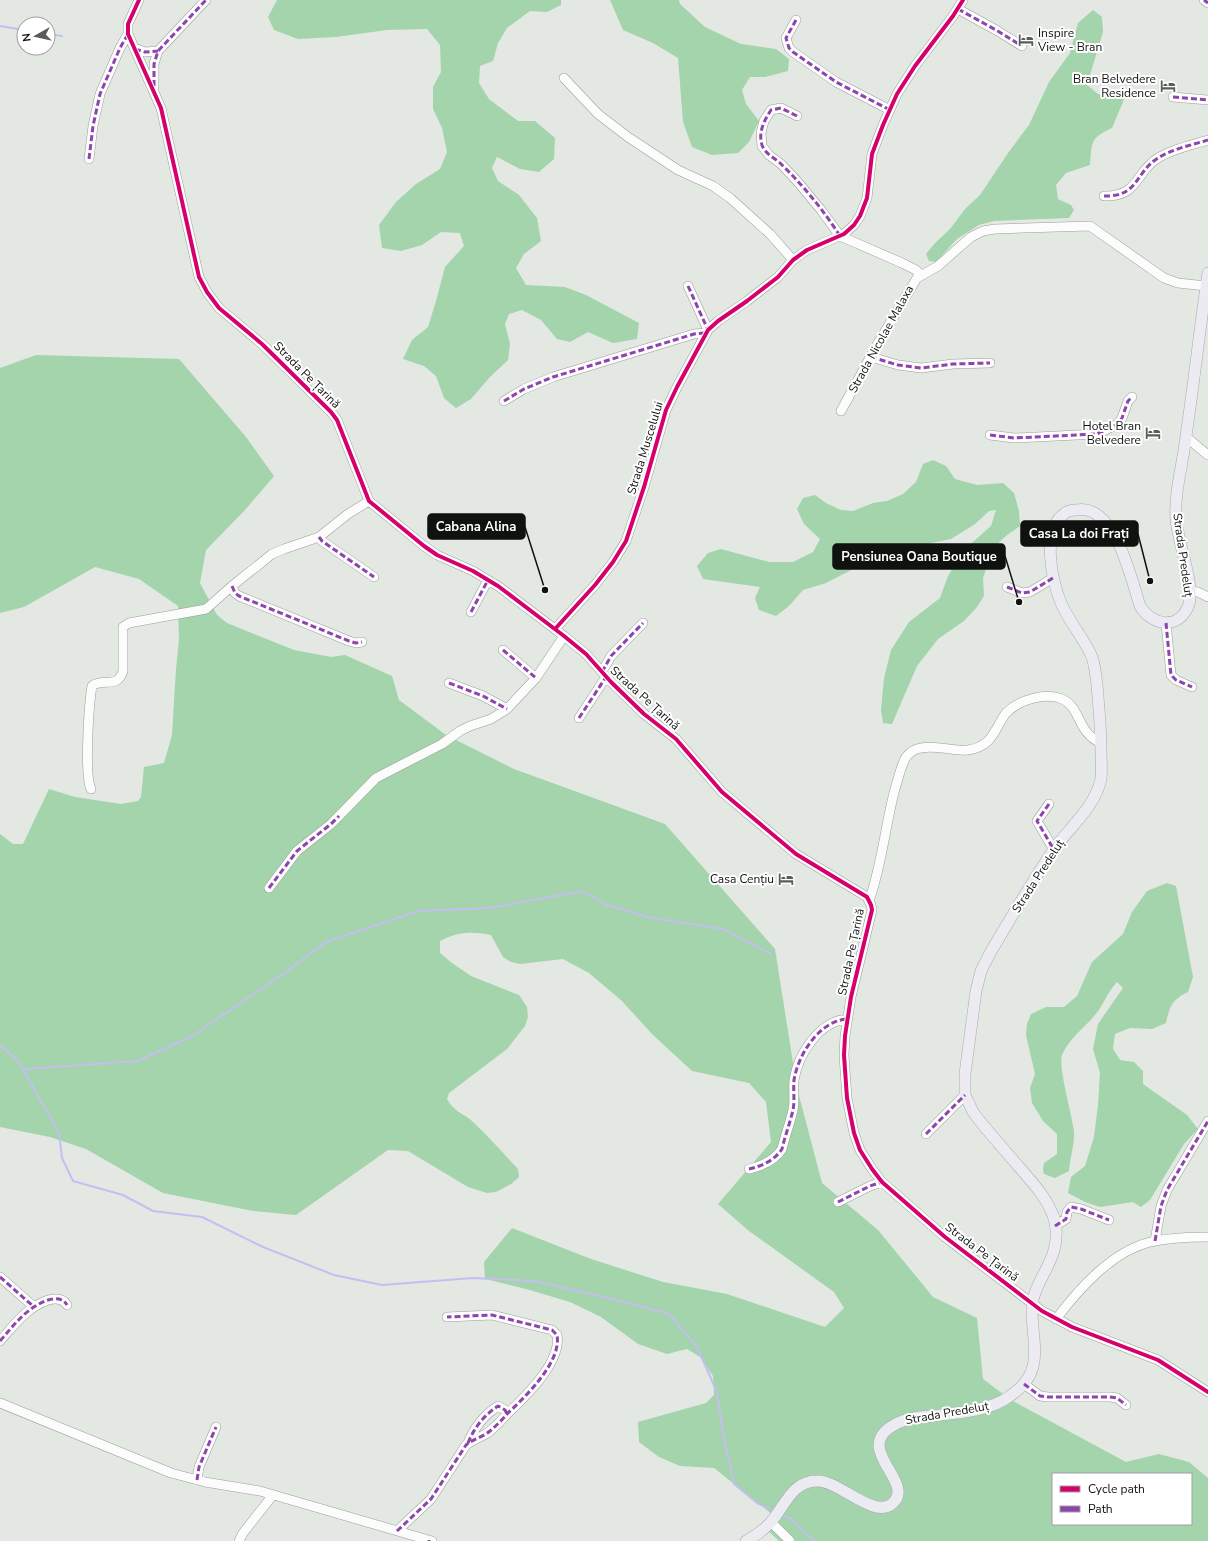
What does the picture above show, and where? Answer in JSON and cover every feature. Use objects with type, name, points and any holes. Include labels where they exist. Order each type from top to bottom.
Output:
[{"type":"main road","name":"Strada Predeluț","points":[[776,1516],[794,1490],[801,1484],[818,1481],[834,1485],[875,1507],[887,1507],[893,1504],[897,1499],[898,1492],[894,1478],[884,1462],[880,1451],[882,1435],[888,1429],[895,1424],[911,1418],[965,1412],[988,1407],[1009,1398],[1024,1384],[1031,1372],[1035,1357],[1032,1302],[1053,1255],[1056,1237],[1055,1226],[1053,1216],[1044,1198],[979,1120],[970,1107],[966,1095],[965,1074],[976,991],[981,971],[990,953],[1054,850],[1088,806],[1098,789],[1101,779],[1101,743],[1096,683],[1092,659],[1061,603],[1053,578],[1051,545],[1054,526],[1064,514],[1080,509],[1087,509],[1095,513],[1103,518],[1110,528],[1123,555],[1140,606],[1145,614],[1158,622],[1166,623],[1173,621],[1182,615],[1188,605],[1190,591],[1176,520],[1177,494],[1208,273]]},
{"type":"main road","points":[[746,1541],[760,1532],[776,1516]]},
{"type":"street","points":[[89,159],[93,126],[100,94],[120,48],[128,34],[128,24],[139,0]]},
{"type":"street","points":[[154,91],[154,64],[158,51],[206,0]]},
{"type":"street","name":"Strada Muscelului","points":[[555,629],[595,585],[613,562],[626,541],[644,487],[666,410],[676,386],[707,331],[718,321],[742,305],[778,277],[793,260],[807,250],[840,236],[854,225],[864,207],[869,188],[872,154],[897,94],[915,66],[958,9],[963,0]]},
{"type":"street","points":[[1204,0],[1208,3]]},
{"type":"street","points":[[958,9],[1022,46]]},
{"type":"street","points":[[796,20],[786,38],[789,48],[793,52],[836,82],[890,110]]},
{"type":"street","name":"Strada Pe Țarină","points":[[128,34],[161,108],[199,277],[207,292],[219,308],[262,344],[331,412],[341,429],[369,501],[424,546],[437,555],[488,580],[564,636],[586,654],[644,714],[676,739],[722,792],[796,854],[867,897],[872,910],[851,997],[847,1019],[844,1055],[850,1117],[860,1150],[882,1182],[944,1236],[1042,1311],[1056,1319],[1158,1360],[1208,1392]]},
{"type":"street","points":[[134,48],[145,52],[158,51]]},
{"type":"street","points":[[564,78],[598,114],[628,137],[678,170],[713,186],[730,198],[770,234],[793,260]]},
{"type":"street","points":[[1173,97],[1208,100]]},
{"type":"street","points":[[797,116],[781,108],[770,110],[764,121],[761,134],[762,146],[769,155],[781,164],[797,181],[840,236],[902,263],[916,270],[921,275]]},
{"type":"street","points":[[1104,196],[1116,196],[1126,193],[1156,158],[1208,140]]},
{"type":"street","name":"Strada Nicolae Malaxa","points":[[841,410],[912,284],[921,275],[935,268],[971,237],[983,232],[995,229],[1090,226],[1164,278],[1178,283],[1206,286]]},
{"type":"street","points":[[504,401],[524,389],[553,377],[707,331],[688,286]]},
{"type":"street","points":[[871,357],[898,365],[921,368],[954,364],[990,363]]},
{"type":"street","points":[[990,435],[1014,438],[1097,434],[1118,424],[1122,418],[1128,401],[1132,398]]},
{"type":"street","points":[[1186,437],[1208,455]]},
{"type":"street","points":[[91,790],[87,777],[87,758],[92,686],[95,683],[112,682],[121,677],[123,671],[123,627],[129,623],[206,609],[272,554],[319,538],[348,514],[369,501]]},
{"type":"street","points":[[319,538],[374,577]]},
{"type":"street","points":[[1007,587],[1022,593],[1030,592],[1053,578]]},
{"type":"street","points":[[471,612],[488,580]]},
{"type":"street","points":[[232,586],[235,593],[244,598],[350,641],[356,643],[362,642]]},
{"type":"street","points":[[1190,591],[1198,592],[1208,597]]},
{"type":"street","points":[[579,718],[604,674],[611,656],[643,623]]},
{"type":"street","points":[[1166,623],[1171,675],[1176,680],[1192,687]]},
{"type":"street","points":[[269,888],[297,851],[331,824],[376,778],[442,744],[460,731],[491,719],[507,709],[536,678],[564,636]]},
{"type":"street","points":[[503,650],[536,678]]},
{"type":"street","points":[[449,683],[484,696],[507,709]]},
{"type":"street","name":"Strada Pe Țarină","points":[[869,901],[898,778],[905,759],[914,749],[922,747],[950,750],[968,750],[977,748],[991,738],[1005,714],[1015,705],[1031,699],[1049,697],[1063,699],[1073,707],[1083,728],[1090,737],[1101,743]]},
{"type":"street","points":[[1049,804],[1036,821],[1054,850]]},
{"type":"street","points":[[749,1169],[757,1168],[779,1154],[782,1149],[792,1112],[794,1102],[794,1081],[801,1058],[818,1034],[828,1025],[847,1019]]},
{"type":"street","points":[[926,1134],[966,1095]]},
{"type":"street","points":[[1155,1241],[1161,1206],[1167,1190],[1208,1121]]},
{"type":"street","points":[[838,1202],[870,1186],[882,1182]]},
{"type":"street","points":[[1055,1226],[1066,1219],[1067,1212],[1071,1207],[1081,1208],[1109,1220]]},
{"type":"street","points":[[1056,1319],[1093,1276],[1123,1254],[1137,1247],[1155,1241],[1208,1237]]},
{"type":"street","points":[[0,1277],[33,1306]]},
{"type":"street","points":[[0,1341],[33,1306],[52,1299],[60,1298],[65,1301],[67,1306]]},
{"type":"street","points":[[447,1317],[492,1315],[552,1330],[557,1335],[557,1345],[542,1378],[489,1433],[479,1436],[468,1443]]},
{"type":"street","points":[[1024,1384],[1040,1396],[1110,1397],[1117,1398],[1126,1406]]},
{"type":"street","points":[[0,1403],[171,1473],[197,1480],[235,1486],[273,1495],[430,1541]]},
{"type":"street","points":[[397,1531],[431,1499],[468,1443],[474,1430],[492,1409],[498,1406],[501,1407],[507,1414]]},
{"type":"street","points":[[197,1480],[199,1467],[216,1428]]},
{"type":"street","points":[[239,1541],[243,1533],[273,1495]]},
{"type":"street","points":[[776,1516],[790,1541]]},
{"type":"green space","points":[[277,0],[561,0],[561,5],[547,12],[530,11],[507,28],[498,43],[493,61],[480,66],[479,83],[489,99],[518,121],[535,121],[555,138],[554,159],[539,172],[520,169],[497,157],[492,168],[498,181],[519,195],[537,218],[541,241],[524,254],[516,268],[526,285],[565,287],[586,295],[639,323],[637,339],[613,343],[588,332],[570,342],[557,339],[541,320],[522,310],[509,314],[505,324],[510,344],[508,360],[489,378],[471,399],[456,408],[444,398],[436,376],[424,366],[403,359],[412,340],[428,327],[445,267],[464,246],[460,233],[441,232],[422,245],[401,251],[382,248],[379,225],[396,202],[416,184],[440,169],[447,152],[442,128],[433,109],[433,87],[441,72],[440,45],[427,29],[387,30],[336,37],[298,39],[274,30],[268,17]]},
{"type":"green space","points":[[610,0],[679,0],[680,4],[705,27],[741,44],[776,49],[789,59],[788,71],[765,77],[750,77],[742,90],[746,104],[759,121],[749,142],[738,153],[712,155],[692,147],[683,122],[678,58],[653,43],[623,30]]},
{"type":"green space","points":[[1093,10],[1102,17],[1103,32],[1087,85],[1098,94],[1125,97],[1112,128],[1096,138],[1092,146],[1090,165],[1066,173],[1056,185],[1058,199],[1071,205],[1074,210],[1069,218],[994,221],[979,225],[957,239],[936,262],[929,261],[926,254],[950,229],[965,209],[980,195],[1029,125],[1049,82],[1070,53],[1078,23]]},
{"type":"green space","points":[[36,355],[179,359],[246,437],[274,476],[245,510],[206,550],[200,583],[217,615],[227,623],[294,650],[331,657],[345,655],[392,676],[399,700],[446,735],[514,769],[665,824],[775,949],[797,1088],[822,1183],[878,1230],[933,1297],[977,1318],[983,1379],[1011,1400],[1126,1462],[1159,1454],[1189,1462],[1208,1478],[1208,1541],[779,1541],[763,1526],[773,1515],[714,1468],[680,1466],[659,1457],[639,1442],[638,1422],[706,1403],[714,1395],[713,1376],[700,1357],[687,1349],[667,1354],[638,1344],[601,1317],[570,1302],[485,1279],[484,1262],[512,1228],[591,1259],[663,1282],[727,1294],[825,1327],[844,1308],[834,1292],[749,1231],[718,1204],[771,1142],[766,1102],[749,1083],[692,1071],[652,1034],[622,1001],[589,973],[563,959],[520,964],[511,962],[503,957],[491,935],[464,933],[440,941],[440,953],[452,963],[471,976],[519,995],[527,1007],[528,1017],[525,1026],[507,1049],[449,1093],[447,1099],[456,1110],[469,1118],[518,1169],[519,1177],[511,1184],[496,1192],[487,1193],[468,1187],[408,1151],[388,1150],[296,1215],[253,1211],[163,1193],[86,1149],[50,1137],[0,1127],[0,834],[13,844],[23,844],[49,789],[75,797],[121,804],[138,801],[141,797],[144,767],[164,763],[172,735],[179,639],[178,606],[139,579],[95,567],[24,607],[0,613],[0,368]]},
{"type":"green space","points":[[933,460],[946,466],[955,479],[977,485],[1003,483],[1014,493],[1019,511],[1020,526],[1007,535],[993,548],[983,578],[984,596],[977,607],[964,621],[938,639],[917,666],[892,724],[883,723],[881,710],[884,678],[891,650],[909,622],[940,598],[948,576],[965,549],[991,526],[996,510],[989,511],[975,524],[951,539],[886,552],[826,583],[803,590],[789,606],[776,616],[759,610],[755,598],[760,587],[703,579],[697,566],[708,553],[721,549],[769,562],[793,562],[813,552],[820,539],[804,524],[797,509],[803,498],[815,495],[826,503],[841,510],[853,511],[873,503],[887,501],[903,494],[916,482],[923,464]]},
{"type":"green space","points":[[1167,883],[1176,886],[1193,977],[1188,992],[1178,998],[1170,1007],[1166,1023],[1152,1029],[1130,1028],[1115,1034],[1113,1049],[1120,1060],[1134,1062],[1143,1071],[1143,1084],[1187,1115],[1198,1129],[1184,1144],[1150,1200],[1141,1207],[1133,1202],[1100,1207],[1085,1202],[1068,1193],[1071,1177],[1085,1166],[1094,1137],[1100,1073],[1093,1049],[1098,1024],[1123,988],[1117,982],[1098,1011],[1073,1039],[1062,1055],[1062,1070],[1074,1136],[1069,1171],[1055,1178],[1044,1174],[1043,1170],[1044,1163],[1057,1154],[1057,1134],[1043,1121],[1032,1103],[1030,1088],[1035,1074],[1026,1035],[1027,1024],[1031,1014],[1046,1007],[1064,1007],[1077,996],[1092,962],[1123,934],[1132,912],[1147,891]]},
{"type":"waterway","points":[[0,26],[16,29]]},
{"type":"waterway","points":[[56,35],[62,36]]},
{"type":"waterway","points":[[24,1069],[138,1061],[192,1036],[279,977],[326,942],[418,911],[489,908],[583,891],[604,904],[648,917],[723,929],[771,954]]},
{"type":"waterway","points":[[0,1045],[18,1061],[59,1133],[62,1158],[73,1181],[123,1195],[153,1211],[202,1217],[263,1247],[334,1275],[382,1285],[473,1278],[534,1281],[617,1300],[669,1314],[697,1347],[717,1392],[723,1434],[734,1484],[757,1503],[774,1511]]},
{"type":"waterway","points":[[781,1514],[791,1519],[814,1541]]},
{"type":"marked path","points":[[154,86],[154,64],[158,51],[206,0]]},
{"type":"marked path","points":[[1204,0],[1208,3]]},
{"type":"marked path","points":[[958,9],[1022,46]]},
{"type":"marked path","points":[[796,20],[786,38],[789,48],[793,52],[836,82],[890,110]]},
{"type":"marked path","points":[[89,159],[93,126],[100,94],[120,48],[128,34]]},
{"type":"marked path","points":[[135,49],[145,52],[158,51]]},
{"type":"marked path","points":[[1173,97],[1208,100]]},
{"type":"marked path","points":[[797,116],[781,108],[771,110],[761,131],[763,148],[805,189],[840,236]]},
{"type":"marked path","points":[[1104,196],[1115,195],[1130,188],[1136,183],[1145,170],[1158,158],[1176,150],[1208,140]]},
{"type":"marked path","points":[[688,286],[708,330]]},
{"type":"marked path","points":[[504,401],[524,389],[553,377],[694,334],[706,333]]},
{"type":"marked path","points":[[871,357],[898,365],[921,368],[953,364],[990,363]]},
{"type":"marked path","points":[[990,435],[1014,438],[1097,434],[1118,424],[1122,418],[1128,401],[1132,397]]},
{"type":"marked path","points":[[319,537],[322,541],[374,577]]},
{"type":"marked path","points":[[1007,587],[1022,593],[1030,592],[1053,578]]},
{"type":"marked path","points":[[471,612],[488,580]]},
{"type":"marked path","points":[[232,586],[235,593],[239,596],[349,641],[356,643],[362,642]]},
{"type":"marked path","points":[[602,672],[611,656],[643,623]]},
{"type":"marked path","points":[[1166,623],[1171,675],[1176,680],[1192,687]]},
{"type":"marked path","points":[[503,650],[536,678]]},
{"type":"marked path","points":[[579,718],[606,677]]},
{"type":"marked path","points":[[449,683],[483,696],[507,709]]},
{"type":"marked path","points":[[1049,804],[1037,821],[1054,850]]},
{"type":"marked path","points":[[269,888],[297,851],[339,816]]},
{"type":"marked path","points":[[749,1169],[768,1162],[782,1149],[793,1110],[794,1080],[796,1070],[805,1050],[827,1026],[837,1021],[847,1019]]},
{"type":"marked path","points":[[926,1134],[965,1095]]},
{"type":"marked path","points":[[1155,1241],[1161,1206],[1167,1190],[1208,1121]]},
{"type":"marked path","points":[[838,1202],[870,1186],[882,1182]]},
{"type":"marked path","points":[[1055,1226],[1066,1219],[1067,1212],[1071,1207],[1081,1209],[1109,1220]]},
{"type":"marked path","points":[[0,1277],[33,1306]]},
{"type":"marked path","points":[[0,1341],[21,1317],[40,1303],[56,1299],[63,1301],[67,1305]]},
{"type":"marked path","points":[[397,1531],[431,1499],[466,1445],[490,1431],[532,1389],[548,1367],[554,1356],[557,1345],[557,1335],[552,1330],[492,1315],[447,1317]]},
{"type":"marked path","points":[[1024,1384],[1040,1396],[1110,1397],[1117,1398],[1126,1405]]},
{"type":"marked path","points":[[468,1443],[473,1432],[488,1413],[498,1406],[505,1410],[507,1414]]},
{"type":"marked path","points":[[197,1480],[199,1467],[216,1427]]},
{"type":"cycle path","points":[[139,0],[128,24],[128,34],[161,108],[199,277],[207,292],[219,308],[262,344],[331,412],[337,420],[369,501],[424,546],[437,555],[473,571],[498,586],[564,636],[586,654],[611,682],[644,714],[676,739],[722,792],[796,854],[867,897],[872,910],[851,997],[845,1036],[844,1055],[847,1098],[854,1133],[860,1150],[872,1169],[882,1182],[945,1237],[1042,1311],[1072,1327],[1158,1360],[1208,1392]]},
{"type":"cycle path","points":[[555,629],[595,585],[613,562],[626,541],[644,487],[666,410],[708,330],[778,277],[793,260],[807,250],[844,234],[854,225],[860,216],[867,198],[872,154],[897,94],[915,66],[953,16],[963,0]]},
{"type":"place","name":"Inspire View - Bran","points":[[1026,40]]},
{"type":"place","name":"Bran Belvedere Residence","points":[[1168,86]]},
{"type":"place","name":"Hotel Bran Belvedere","points":[[1153,433]]},
{"type":"place","name":"Casa La doi Frați","points":[[1150,581]]},
{"type":"place","name":"Cabana Alina","points":[[545,590]]},
{"type":"place","name":"Pensiunea Oana Boutique","points":[[1019,602]]},
{"type":"place","name":"Casa Cențiu","points":[[786,879]]}]
